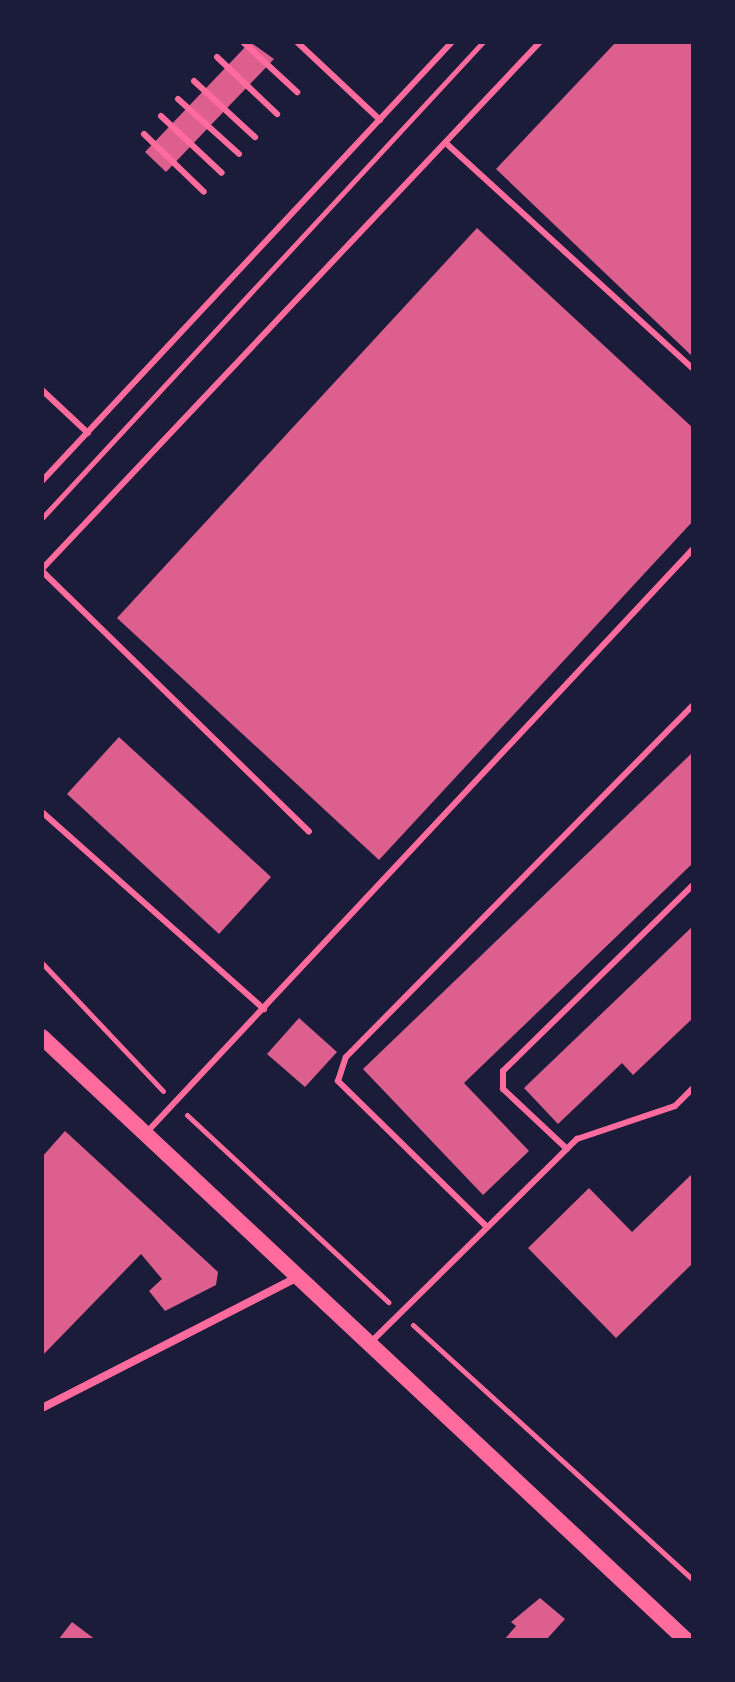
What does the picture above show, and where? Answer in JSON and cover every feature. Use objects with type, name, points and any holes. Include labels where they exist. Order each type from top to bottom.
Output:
[{"type":"main road","points":[[42,1037],[368,1346],[688,1636]]},
{"type":"street","points":[[42,1408],[296,1278]]},
{"type":"lane","points":[[243,42],[297,92]]},
{"type":"lane","points":[[297,42],[380,120]]},
{"type":"lane","points":[[42,481],[452,42]]},
{"type":"lane","points":[[309,832],[42,570],[448,145],[540,42]]},
{"type":"lane","points":[[217,57],[277,114]]},
{"type":"lane","points":[[194,81],[255,137]]},
{"type":"lane","points":[[178,99],[239,154]]},
{"type":"lane","points":[[161,116],[222,173]]},
{"type":"lane","points":[[144,134],[204,192]]},
{"type":"lane","points":[[448,145],[693,369]]},
{"type":"lane","points":[[42,390],[88,433]]},
{"type":"lane","points":[[144,1135],[693,549]]},
{"type":"lane","points":[[485,1225],[338,1081],[346,1057],[693,705]]},
{"type":"lane","points":[[42,812],[264,1009]]},
{"type":"lane","points":[[567,1149],[503,1089],[503,1071],[693,885]]},
{"type":"lane","points":[[368,1346],[485,1225],[567,1149],[599,1127],[675,1106],[693,1088]]},
{"type":"path","points":[[42,518],[483,42]]},
{"type":"path","points":[[42,963],[174,1103],[693,1580]]},
{"type":"building","points":[[250,42],[274,59],[166,172],[145,152]]},
{"type":"building","points":[[616,42],[693,42],[693,357],[496,169]]},
{"type":"building","points":[[477,228],[693,428],[693,521],[379,860],[117,618]]},
{"type":"building","points":[[119,737],[271,877],[219,934],[67,794]]},
{"type":"building","points":[[693,752],[693,863],[464,1083],[529,1151],[483,1195],[363,1069]]},
{"type":"building","points":[[693,926],[693,1018],[633,1075],[622,1063],[558,1124],[524,1088]]},
{"type":"building","points":[[299,1018],[337,1052],[305,1087],[267,1054]]},
{"type":"building","points":[[65,1131],[218,1272],[216,1285],[165,1311],[149,1291],[162,1279],[141,1254],[42,1356],[42,1157]]},
{"type":"building","points":[[693,1173],[693,1263],[616,1338],[528,1248],[589,1188],[632,1232]]},
{"type":"building","points":[[540,1598],[565,1619],[546,1640],[504,1640],[516,1626],[511,1622]]},
{"type":"building","points":[[72,1622],[96,1640],[58,1640]]}]
